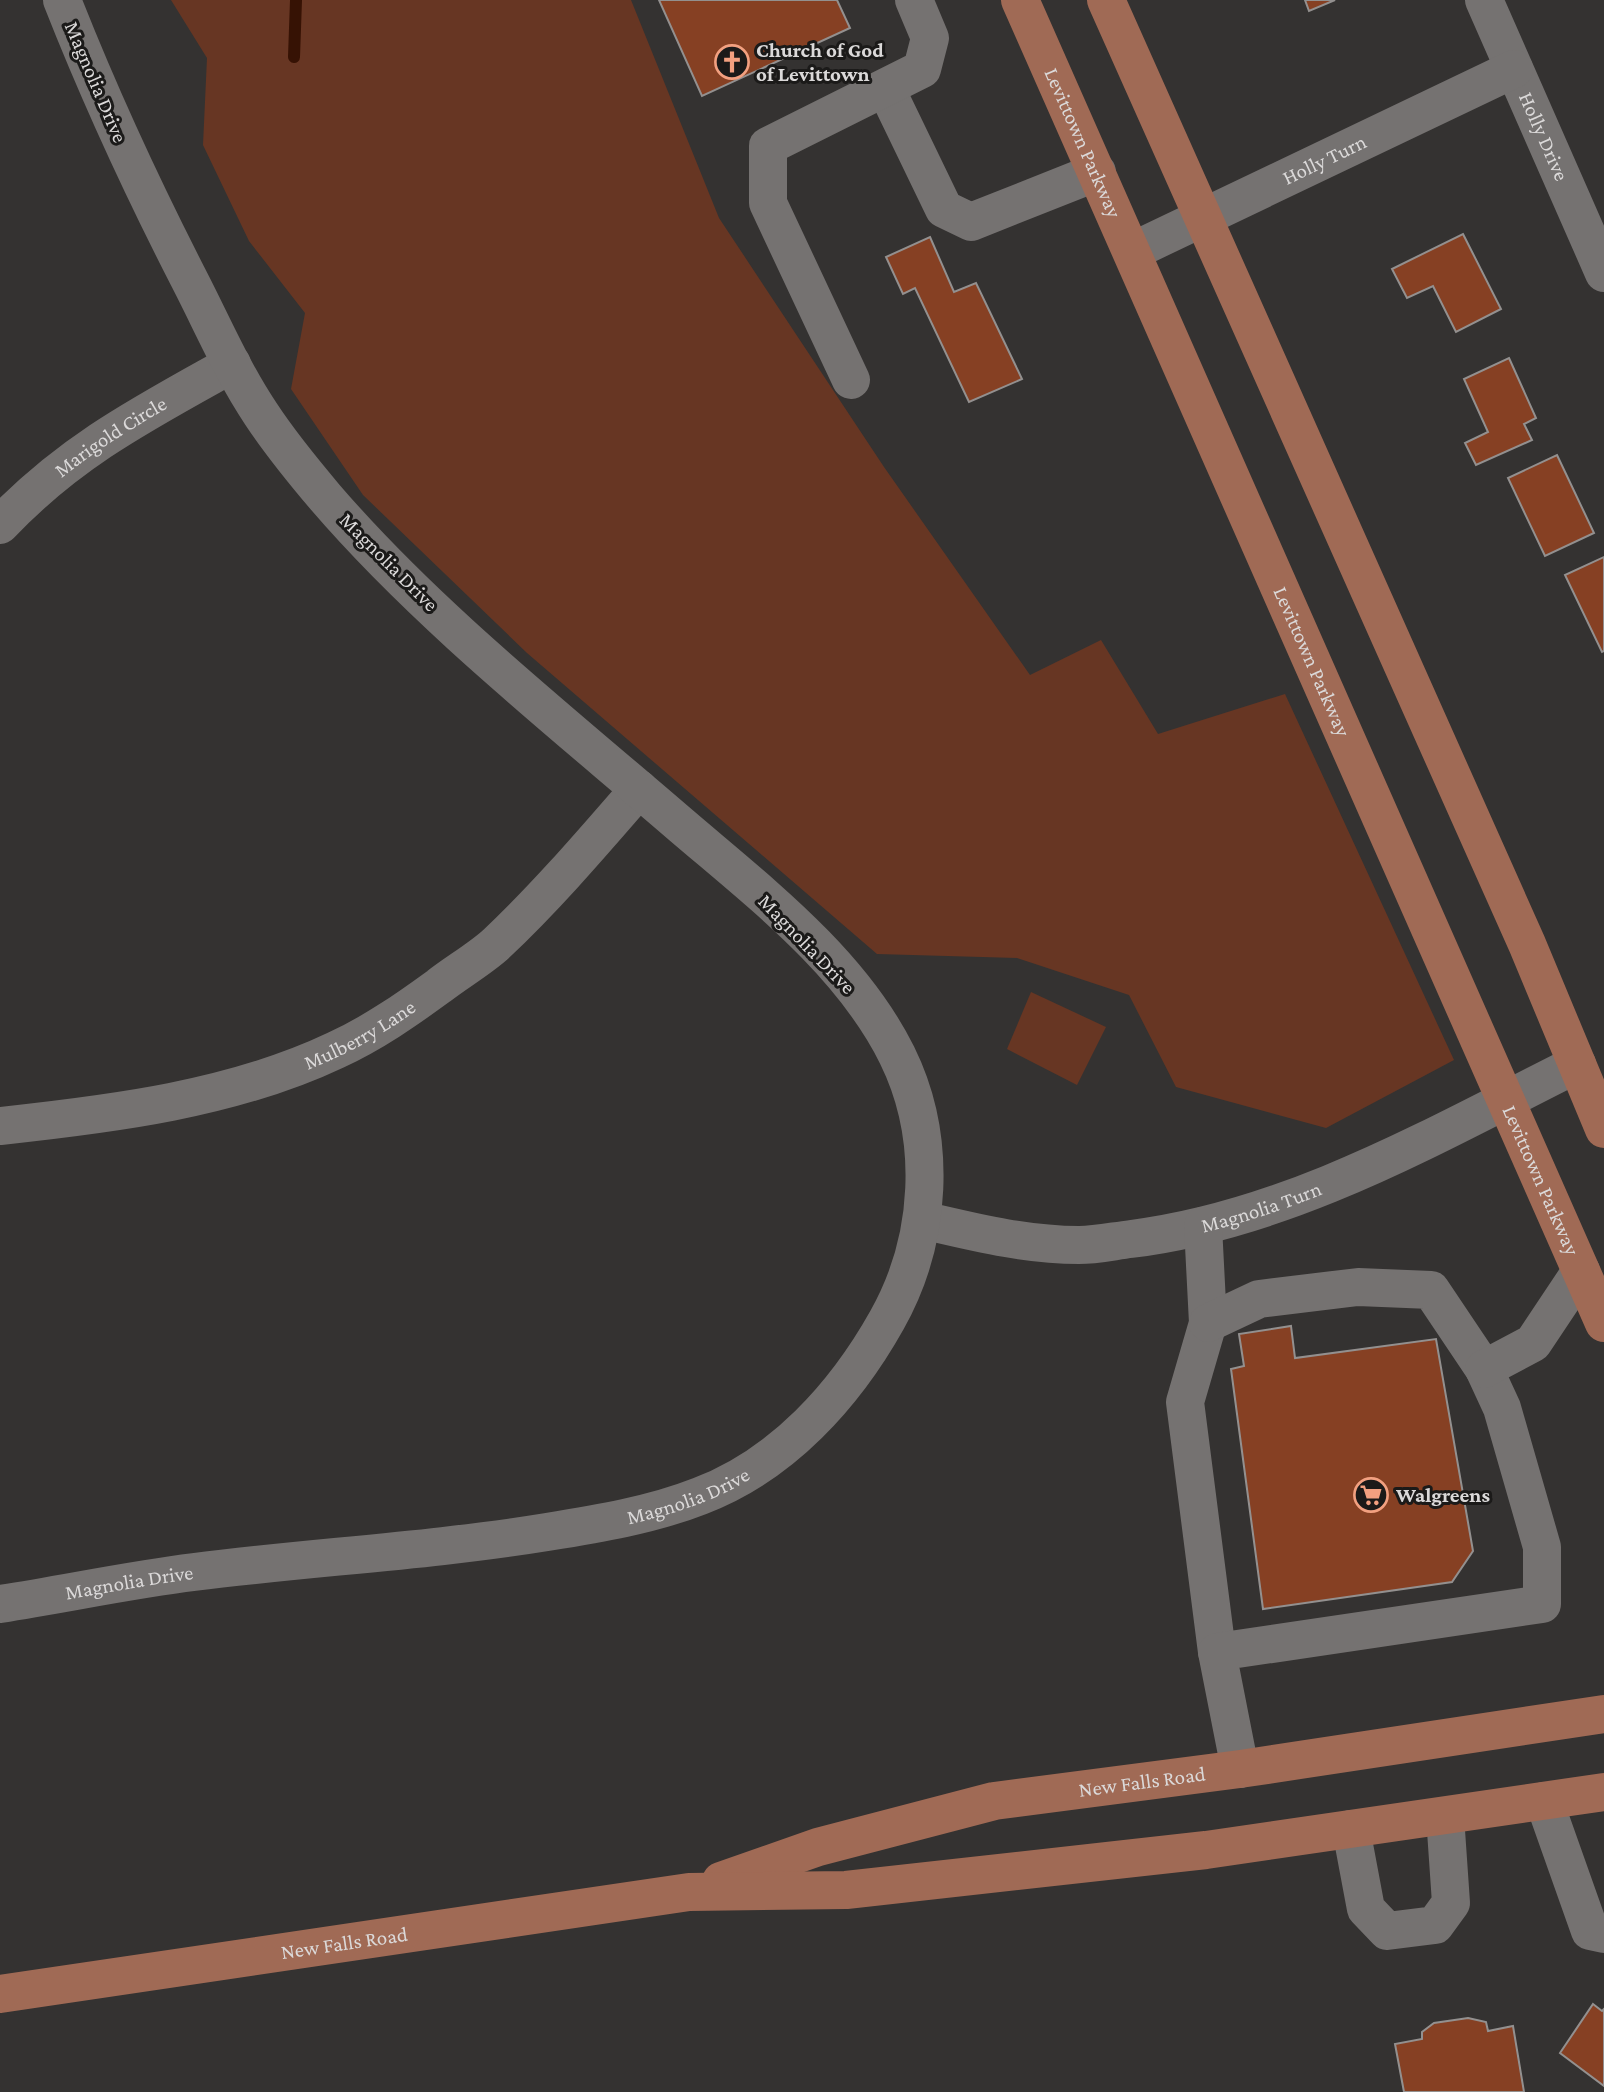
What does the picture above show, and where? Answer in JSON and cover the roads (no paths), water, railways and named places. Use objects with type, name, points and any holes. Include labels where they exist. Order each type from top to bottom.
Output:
[{"type":"main road","name":"Levittown Parkway","points":[[1020,0],[1604,1323]]},
{"type":"main road","points":[[1106,0],[1204,216],[1604,1129]]},
{"type":"main road","name":"New Falls Road","points":[[689,1892],[818,1847],[994,1801],[1240,1769],[1604,1714]]},
{"type":"main road","name":"New Falls Road","points":[[0,1994],[689,1892],[846,1890],[1206,1850],[1604,1792]]},
{"type":"street","name":"Magnolia Drive","points":[[0,1604],[192,1572],[447,1548],[599,1524],[698,1497],[750,1473],[778,1453],[836,1395],[876,1339],[905,1287],[922,1220],[924,1160],[915,1105],[899,1059],[876,1019],[822,954],[736,873],[415,593],[326,498],[261,414],[232,365],[129,160],[62,0]]},
{"type":"street","points":[[851,380],[768,203],[768,146],[922,69],[930,38],[914,0]]},
{"type":"street","name":"Holly Drive","points":[[1484,0],[1604,273]]},
{"type":"street","name":"Holly Turn","points":[[1133,251],[1514,69]]},
{"type":"street","points":[[886,89],[944,209],[971,222],[1097,172]]},
{"type":"street","name":"Marigold Circle","points":[[0,525],[63,465],[114,429],[232,365]]},
{"type":"street","name":"Mulberry Lane","points":[[0,1126],[60,1119],[215,1092],[273,1076],[335,1051],[394,1018],[493,947],[573,865],[639,789]]},
{"type":"street","name":"Magnolia Turn","points":[[922,1220],[1021,1242],[1081,1245],[1183,1232],[1332,1184],[1577,1064]]},
{"type":"street","points":[[1203,1226],[1208,1323],[1185,1402],[1217,1652],[1240,1769]]},
{"type":"street","points":[[1484,1369],[1533,1343],[1581,1271]]},
{"type":"street","points":[[1208,1323],[1259,1299],[1358,1287],[1431,1290],[1484,1369],[1502,1408],[1542,1547],[1542,1604],[1217,1652]]},
{"type":"street","points":[[1544,1801],[1590,1931],[1604,1934]]},
{"type":"street","points":[[1351,1829],[1366,1909],[1387,1931],[1435,1925],[1451,1903],[1445,1815]]},
{"type":"waterway","points":[[294,57],[296,0]]},
{"type":"place","name":"Church of God of Levittown","points":[[732,62]]},
{"type":"place","name":"Walgreens","points":[[1371,1495]]}]
